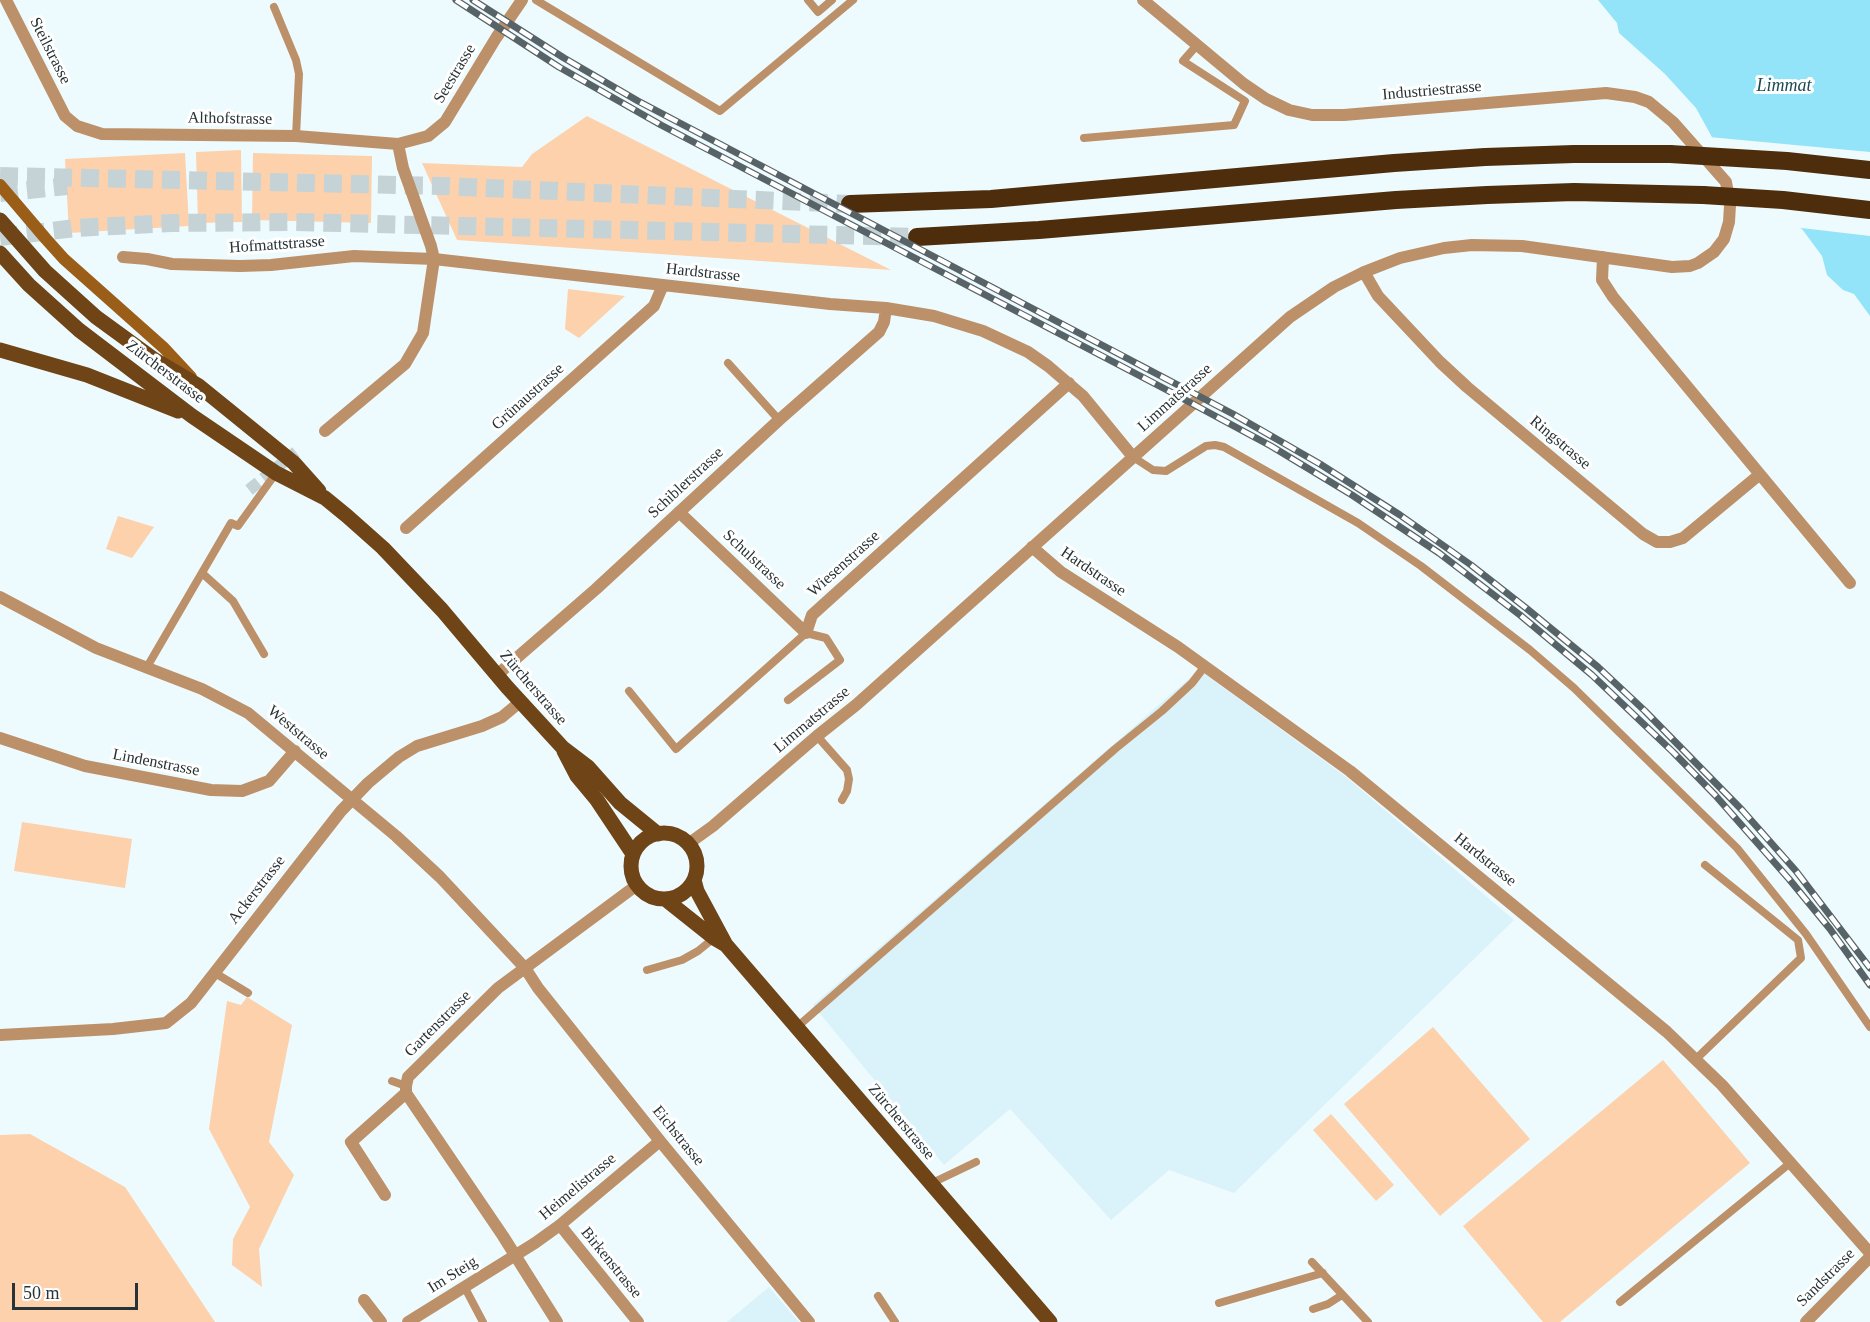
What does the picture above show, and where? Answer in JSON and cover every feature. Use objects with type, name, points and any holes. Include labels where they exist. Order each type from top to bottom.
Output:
[{"type":"highway","points":[[850,204],[1036,196],[1350,166],[1474,157],[1670,154],[1766,159],[1870,170]]},
{"type":"highway","points":[[917,237],[1050,230],[1385,201],[1574,192],[1703,195],[1783,200],[1870,210]]},
{"type":"main road","name":"Zürcherstrasse","points":[[0,185],[64,259],[164,348],[199,386]]},
{"type":"main road","name":"Zürcherstrasse","points":[[0,220],[45,271],[96,317],[156,360],[199,386],[294,463],[325,498],[383,548],[442,610],[520,702],[563,748],[588,767],[627,809],[658,834]]},
{"type":"main road","name":"Zürcherstrasse","points":[[0,253],[29,285],[79,330],[192,416],[276,473],[325,498]]},
{"type":"main road","points":[[7,351],[87,375],[192,416]]},
{"type":"main road","name":"Zürcherstrasse","points":[[563,748],[577,776],[633,854]]},
{"type":"main road","points":[[658,834],[674,834],[688,844],[697,861],[694,880],[681,894],[666,899],[649,895],[637,885],[631,870],[633,854],[643,841],[658,834]]},
{"type":"main road","name":"Zürcherstrasse","points":[[694,880],[720,942]]},
{"type":"main road","name":"Zürcherstrasse","points":[[666,899],[720,942],[1050,1322]]},
{"type":"street","name":"Steilstrasse","points":[[6,0],[65,116]]},
{"type":"street","name":"Seestrasse","points":[[398,144],[428,136],[445,122],[522,0]]},
{"type":"street","name":"Industriestrasse","points":[[1143,0],[1244,84],[1266,99],[1289,110],[1312,115],[1344,115],[1591,93],[1619,94],[1649,102],[1661,111],[1726,182]]},
{"type":"street","name":"Althofstrasse","points":[[65,116],[77,126],[102,134],[296,136],[398,144]]},
{"type":"street","points":[[325,431],[405,364],[423,333],[434,260],[403,168],[398,144]]},
{"type":"street","name":"Limmatstrasse","points":[[688,844],[713,826],[856,705],[1290,317],[1334,287],[1364,272],[1418,253],[1472,245],[1530,247],[1672,267],[1690,266],[1705,259],[1719,247],[1727,230],[1730,205],[1726,182]]},
{"type":"street","name":"Hofmattstrasse","points":[[123,257],[172,264],[240,266],[354,256],[434,260]]},
{"type":"street","points":[[1603,257],[1601,275],[1604,285],[1850,583]]},
{"type":"street","name":"Hardstrasse","points":[[434,260],[830,304],[886,308],[934,316],[983,331],[1028,352],[1069,382],[1083,396],[1133,458]]},
{"type":"street","name":"Ringstrasse","points":[[1364,272],[1378,296],[1440,362],[1467,387],[1643,534],[1657,542],[1670,542],[1683,538],[1759,475]]},
{"type":"street","name":"Grünaustrasse","points":[[406,528],[654,306],[663,285]]},
{"type":"street","name":"Schiblerstrasse","points":[[497,675],[596,589],[779,420],[879,332],[884,322],[886,308]]},
{"type":"street","name":"Wiesenstrasse","points":[[806,633],[812,615],[1069,382]]},
{"type":"street","name":"Schulstrasse","points":[[679,512],[806,633]]},
{"type":"street","name":"Hardstrasse","points":[[1032,547],[1061,572],[1178,647],[1350,771],[1667,1032],[1722,1085],[1870,1255]]},
{"type":"street","name":"Weststrasse","points":[[0,597],[96,648],[202,690],[248,713],[352,799],[440,877],[525,968]]},
{"type":"street","name":"Ackerstrasse","points":[[0,1035],[113,1029],[166,1023],[191,1004],[352,799],[399,757],[417,746],[482,726],[502,717],[520,702]]},
{"type":"street","name":"Lindenstrasse","points":[[0,738],[85,766],[211,790],[242,791],[269,781],[296,752]]},
{"type":"street","name":"Gartenstrasse","points":[[386,1195],[351,1142],[406,1090],[408,1077],[498,988],[637,885]]},
{"type":"street","name":"Eichstrasse","points":[[525,968],[538,988],[660,1141],[809,1322]]},
{"type":"street","points":[[406,1090],[557,1322]]},
{"type":"street","name":"Heimelistrasse","points":[[515,1256],[560,1225],[660,1141]]},
{"type":"street","name":"Birkenstrasse","points":[[560,1225],[638,1322]]},
{"type":"street","name":"Sandstrasse","points":[[1806,1322],[1870,1255]]},
{"type":"street","name":"Im Steig","points":[[408,1322],[515,1256]]},
{"type":"street","points":[[364,1300],[381,1322]]},
{"type":"lane","points":[[536,0],[720,111],[853,0]]},
{"type":"lane","points":[[808,0],[818,12],[832,0]]},
{"type":"lane","points":[[274,7],[296,60],[298,74],[296,136]]},
{"type":"lane","points":[[1084,138],[1234,125],[1245,101],[1183,61],[1197,45]]},
{"type":"lane","points":[[728,363],[779,420]]},
{"type":"lane","points":[[1133,458],[1153,470],[1166,471],[1206,446],[1224,447],[1358,523],[1420,566],[1530,650],[1574,687],[1737,848],[1806,934],[1870,1026]]},
{"type":"lane","points":[[147,667],[231,523],[238,526],[276,473]]},
{"type":"lane","points":[[202,573],[233,601],[264,654]]},
{"type":"lane","points":[[789,700],[840,660],[826,638],[806,633]]},
{"type":"lane","name":"Wiesenstrasse","points":[[629,692],[676,749],[806,633]]},
{"type":"lane","points":[[796,1027],[1114,749],[1162,711],[1192,683],[1205,666]]},
{"type":"lane","points":[[817,736],[847,770],[849,779],[847,791],[842,800]]},
{"type":"lane","points":[[1696,1059],[1801,958],[1798,940],[1705,865]]},
{"type":"lane","points":[[647,970],[682,960],[720,942]]},
{"type":"lane","points":[[215,973],[248,993]]},
{"type":"lane","points":[[392,1082],[406,1090]]},
{"type":"lane","points":[[930,1184],[976,1162]]},
{"type":"lane","points":[[1620,1302],[1789,1164]]},
{"type":"lane","points":[[1312,1262],[1368,1322]]},
{"type":"lane","points":[[1219,1303],[1323,1273]]},
{"type":"lane","points":[[465,1288],[483,1322]]},
{"type":"lane","points":[[1313,1309],[1336,1300],[1342,1295]]},
{"type":"lane","points":[[878,1296],[895,1322]]},
{"type":"shaded area","points":[[587,116],[891,270],[457,240],[422,163],[522,167],[532,154]]},
{"type":"shaded area","points":[[241,150],[242,222],[198,223],[196,152]]},
{"type":"shaded area","points":[[185,153],[189,226],[69,233],[65,159]]},
{"type":"shaded area","points":[[253,153],[372,156],[371,223],[252,220]]},
{"type":"shaded area","points":[[568,289],[625,296],[579,338],[565,329]]},
{"type":"shaded area","points":[[118,516],[154,527],[132,558],[106,549]]},
{"type":"shaded area","points":[[1199,670],[1345,776],[1514,920],[1234,1193],[1169,1170],[1111,1220],[1010,1109],[944,1165],[813,1005]]},
{"type":"shaded area","points":[[22,822],[132,839],[125,888],[14,871]]},
{"type":"shaded area","points":[[247,997],[292,1025],[269,1142],[294,1175],[259,1249],[262,1287],[232,1265],[233,1239],[250,1207],[209,1129],[227,1001],[241,1005]]},
{"type":"shaded area","points":[[1433,1027],[1530,1139],[1440,1216],[1344,1104]]},
{"type":"shaded area","points":[[1663,1060],[1750,1163],[1560,1322],[1543,1322],[1463,1226]]},
{"type":"shaded area","points":[[1331,1114],[1394,1185],[1376,1201],[1313,1130]]},
{"type":"shaded area","points":[[30,1134],[125,1187],[215,1322],[0,1322],[0,1135]]},
{"type":"shaded area","points":[[769,1287],[799,1322],[727,1322]]},
{"type":"water","name":"Limmat","points":[[1598,0],[1870,0],[1870,316],[1854,294],[1843,290],[1827,275],[1822,256],[1802,229],[1782,218],[1713,139],[1696,108],[1665,74],[1619,33],[1617,23]]},
{"type":"pier","points":[[1709,137],[1870,152],[1870,236],[1793,227],[1780,220],[1724,151]]},
{"type":"tunnel","points":[[0,176],[442,186],[850,204]]},
{"type":"tunnel","points":[[0,193],[67,186]]},
{"type":"tunnel","points":[[0,237],[76,228],[171,223],[295,222],[917,237]]},
{"type":"tunnel","points":[[249,490],[296,452]]},
{"type":"railway","points":[[456,0],[559,67],[661,125],[1271,446],[1352,495],[1439,553],[1520,615],[1592,675],[1673,752],[1715,795],[1789,879],[1830,929],[1870,985]]},
{"type":"railway","points":[[473,0],[564,58],[638,101],[1233,414],[1320,464],[1400,515],[1471,565],[1526,608],[1598,667],[1645,711],[1742,810],[1796,871],[1870,968]]}]
